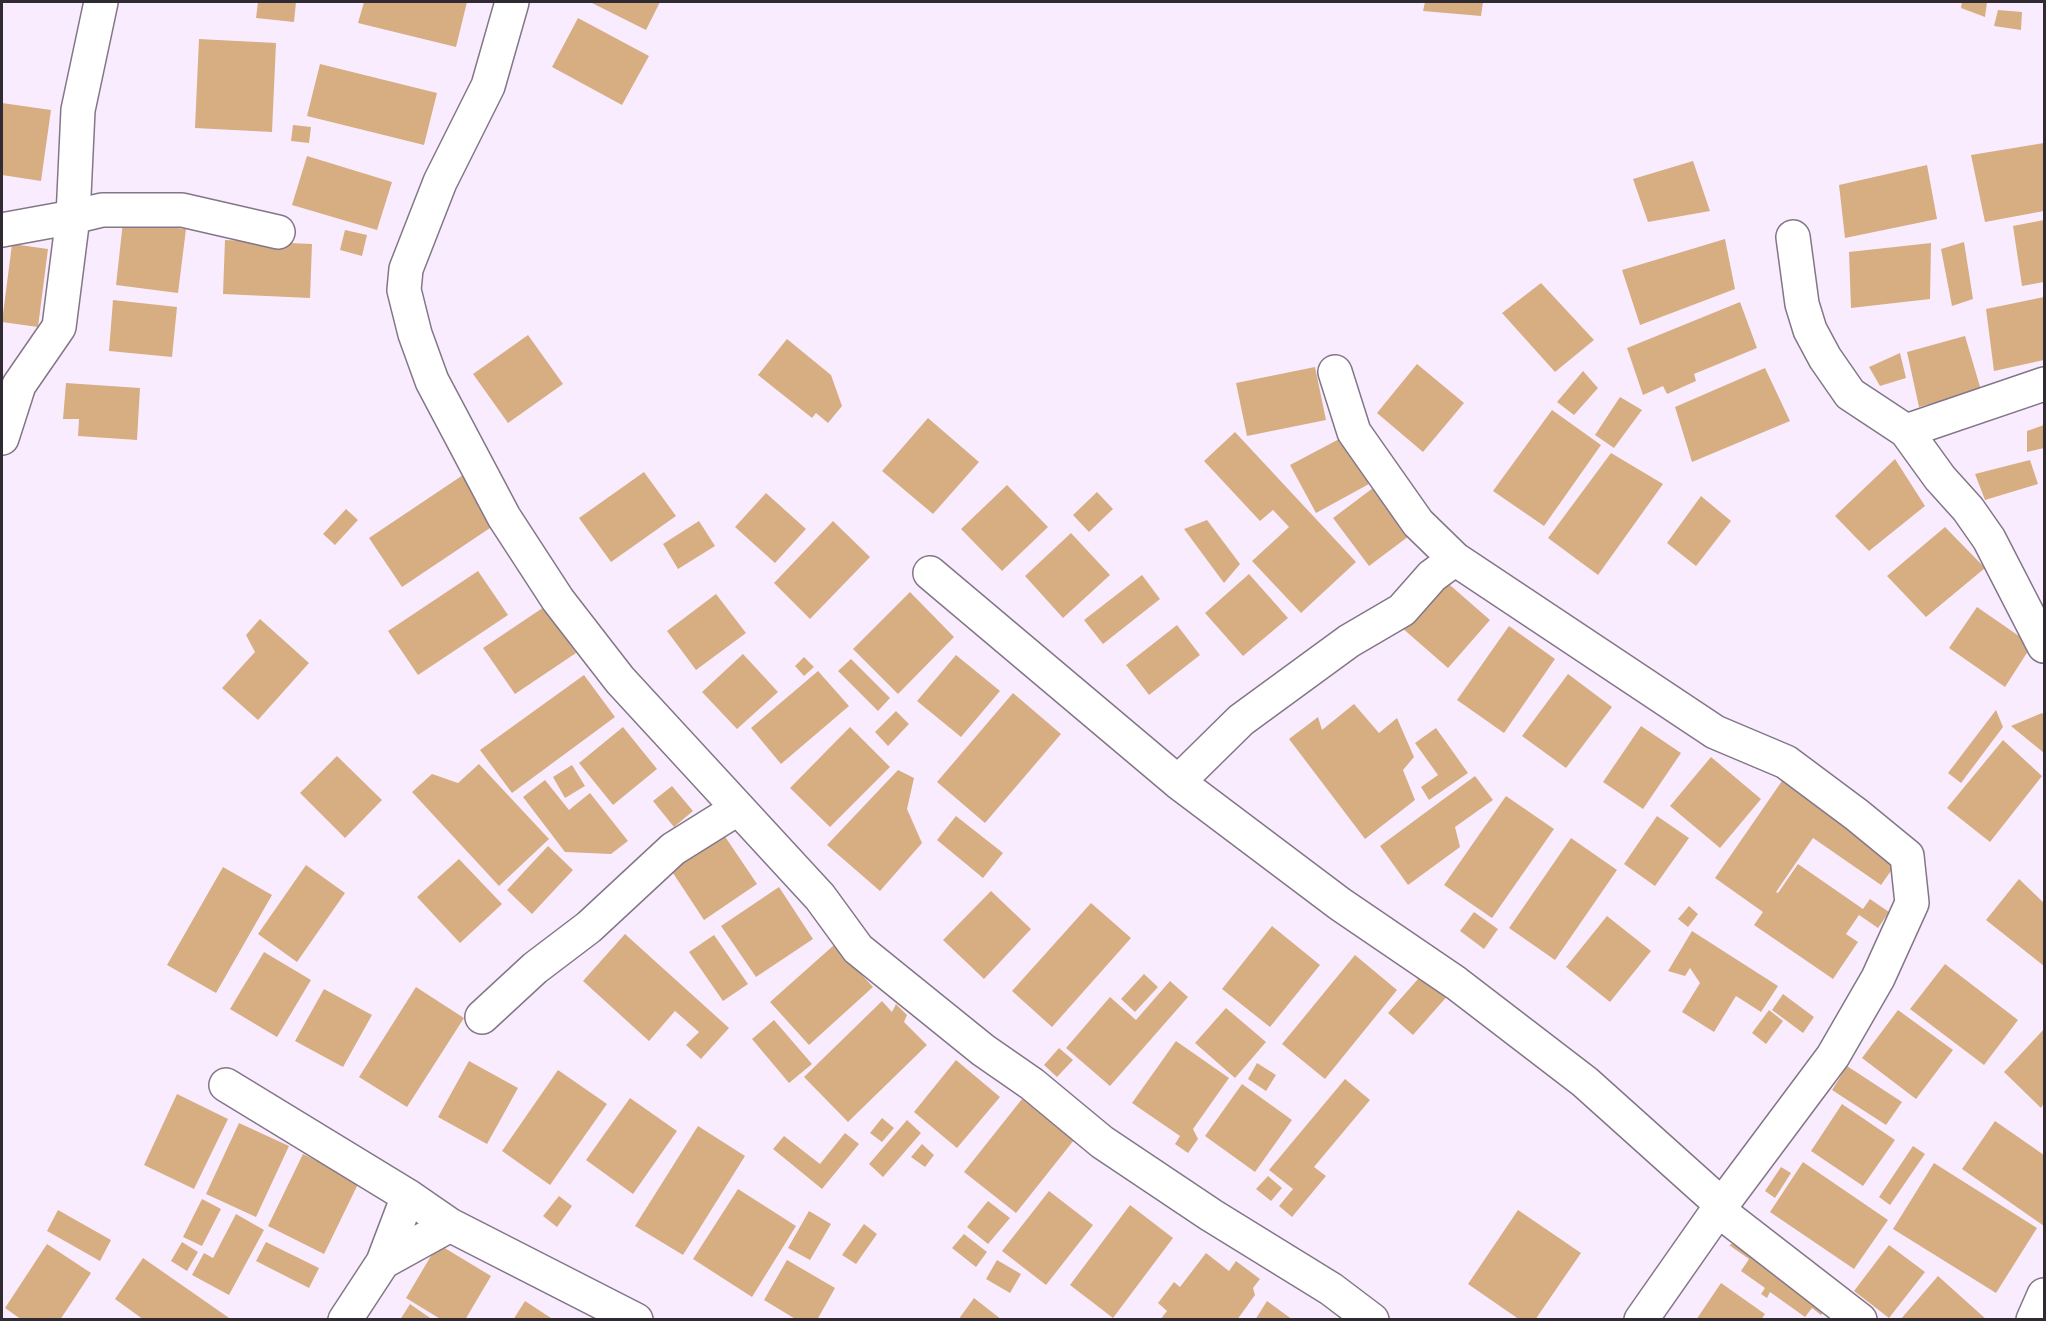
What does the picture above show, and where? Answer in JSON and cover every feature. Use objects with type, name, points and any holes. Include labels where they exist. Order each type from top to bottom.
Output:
[{"type":"street","points":[[2,438],[19,385],[59,327],[73,217],[78,110],[101,2]]},
{"type":"street","points":[[512,2],[488,86],[440,182],[406,269],[404,290],[415,334],[432,381],[504,517],[558,600],[620,680],[820,897],[858,949],[983,1050],[1032,1084],[1102,1142],[1210,1215],[1331,1289],[1372,1320]]},
{"type":"street","points":[[2,230],[102,210],[182,210],[278,232]]},
{"type":"street","points":[[1793,237],[1802,304],[1810,330],[1825,358],[1850,394],[1906,430],[1940,478],[1968,509],[1989,539],[2044,646]]},
{"type":"street","points":[[1335,372],[1354,432],[1418,523],[1455,559],[1715,732],[1786,762],[1857,815],[1906,856],[1912,903],[1878,978],[1833,1056],[1720,1207],[1641,1320]]},
{"type":"street","points":[[1906,430],[2044,384]]},
{"type":"street","points":[[1178,782],[1241,720],[1349,640],[1402,610],[1432,576],[1455,559]]},
{"type":"street","points":[[930,573],[1178,782],[1340,904],[1456,983],[1585,1082],[1720,1207],[1860,1320]]},
{"type":"street","points":[[482,1017],[536,968],[589,927],[673,849],[737,809]]},
{"type":"street","points":[[226,1085],[408,1196],[450,1225],[607,1312],[636,1320]]},
{"type":"street","points":[[345,1320],[382,1262],[408,1196]]},
{"type":"street","points":[[382,1262],[450,1225]]},
{"type":"street","points":[[2033,1320],[2044,1295]]},
{"type":"building","points":[[258,2],[296,2],[294,22],[256,18]]},
{"type":"building","points":[[364,2],[467,2],[456,47],[358,23]]},
{"type":"building","points":[[590,2],[660,2],[646,30]]},
{"type":"building","points":[[1425,2],[1483,2],[1481,16],[1423,11]]},
{"type":"building","points":[[1962,2],[1987,2],[1985,17],[1961,8]]},
{"type":"building","points":[[1998,10],[2022,12],[2021,30],[1994,26]]},
{"type":"building","points":[[578,18],[649,56],[622,105],[552,67]]},
{"type":"building","points":[[199,39],[276,43],[272,132],[195,128]]},
{"type":"building","points":[[320,64],[437,93],[424,145],[307,116]]},
{"type":"building","points":[[2,103],[51,110],[41,181],[2,175]]},
{"type":"building","points":[[293,125],[311,127],[309,143],[291,141]]},
{"type":"building","points":[[2044,143],[2044,211],[1985,222],[1971,155]]},
{"type":"building","points":[[307,156],[392,182],[377,230],[292,205]]},
{"type":"building","points":[[1693,161],[1710,211],[1648,222],[1633,179]]},
{"type":"building","points":[[1927,165],[1937,219],[1845,238],[1839,185]]},
{"type":"building","points":[[2044,220],[2044,282],[2022,286],[2013,226]]},
{"type":"building","points":[[123,222],[186,229],[178,293],[116,285]]},
{"type":"building","points":[[345,230],[367,235],[362,256],[340,250]]},
{"type":"building","points":[[1725,239],[1735,289],[1640,325],[1622,270]]},
{"type":"building","points":[[225,240],[312,244],[310,298],[223,294]]},
{"type":"building","points":[[1964,242],[1973,299],[1952,306],[1941,249]]},
{"type":"building","points":[[1931,243],[1930,299],[1851,308],[1849,252]]},
{"type":"building","points":[[12,244],[48,249],[38,327],[2,322]]},
{"type":"building","points":[[1541,283],[1594,340],[1555,372],[1502,313]]},
{"type":"building","points":[[2044,297],[2044,360],[1994,371],[1986,309]]},
{"type":"building","points":[[113,300],[177,307],[172,357],[109,351]]},
{"type":"building","points":[[1740,302],[1757,348],[1694,374],[1696,381],[1667,394],[1663,386],[1643,395],[1627,348]]},
{"type":"building","points":[[528,335],[563,384],[508,423],[473,374]]},
{"type":"building","points":[[1965,336],[1981,390],[1919,407],[1907,352]]},
{"type":"building","points":[[787,339],[831,375],[842,406],[828,423],[816,413],[812,418],[758,375]]},
{"type":"building","points":[[1900,353],[1906,378],[1880,386],[1869,367]]},
{"type":"building","points":[[1417,364],[1464,403],[1423,452],[1377,413]]},
{"type":"building","points":[[1315,367],[1326,420],[1247,436],[1236,383]]},
{"type":"building","points":[[1765,368],[1790,421],[1692,462],[1675,407]]},
{"type":"building","points":[[1583,371],[1598,388],[1574,415],[1557,402]]},
{"type":"building","points":[[66,383],[140,388],[137,440],[78,436],[79,419],[63,419]]},
{"type":"building","points":[[1620,397],[1642,410],[1614,448],[1595,435]]},
{"type":"building","points":[[1552,410],[1601,445],[1544,526],[1493,491]]},
{"type":"building","points":[[928,418],[979,462],[933,514],[882,471]]},
{"type":"building","points":[[2044,425],[2044,448],[2027,452],[2027,431]]},
{"type":"building","points":[[1235,432],[1356,562],[1301,613],[1252,561],[1289,527],[1273,510],[1260,521],[1204,461]]},
{"type":"building","points":[[1343,437],[1369,484],[1316,513],[1290,465]]},
{"type":"building","points":[[1611,453],[1663,484],[1598,575],[1548,538]]},
{"type":"building","points":[[1895,459],[1925,506],[1869,551],[1835,516]]},
{"type":"building","points":[[2030,460],[2038,484],[1985,500],[1975,474]]},
{"type":"building","points":[[644,472],[676,516],[611,562],[579,518]]},
{"type":"building","points":[[463,475],[496,524],[402,587],[369,538]]},
{"type":"building","points":[[1007,485],[1048,527],[1002,571],[961,529]]},
{"type":"building","points":[[1377,485],[1413,533],[1369,566],[1333,518]]},
{"type":"building","points":[[1097,492],[1113,509],[1089,532],[1073,515]]},
{"type":"building","points":[[766,493],[806,529],[775,563],[735,527]]},
{"type":"building","points":[[1701,496],[1731,521],[1696,566],[1667,543]]},
{"type":"building","points":[[346,509],[358,520],[335,545],[323,534]]},
{"type":"building","points":[[1207,520],[1240,564],[1224,583],[1184,529]]},
{"type":"building","points":[[699,521],[715,546],[678,569],[663,544]]},
{"type":"building","points":[[833,521],[870,557],[810,619],[774,583]]},
{"type":"building","points":[[1945,527],[1985,568],[1926,617],[1887,576]]},
{"type":"building","points":[[1071,533],[1110,575],[1063,618],[1025,576]]},
{"type":"building","points":[[478,571],[508,615],[418,675],[388,631]]},
{"type":"building","points":[[1249,574],[1288,618],[1243,656],[1205,613]]},
{"type":"building","points":[[1142,575],[1160,599],[1103,644],[1084,620]]},
{"type":"building","points":[[1443,579],[1490,620],[1448,668],[1401,627]]},
{"type":"building","points":[[910,592],[954,637],[898,694],[853,649]]},
{"type":"building","points":[[716,594],[746,633],[696,670],[667,631]]},
{"type":"building","points":[[544,607],[576,653],[515,694],[483,648]]},
{"type":"building","points":[[1977,607],[2032,645],[2005,687],[1949,648]]},
{"type":"building","points":[[260,619],[309,663],[258,720],[222,688],[255,652],[246,635]]},
{"type":"building","points":[[1177,625],[1200,655],[1149,695],[1126,665]]},
{"type":"building","points":[[1509,626],[1555,659],[1504,733],[1457,700]]},
{"type":"building","points":[[743,654],[778,692],[737,729],[702,692]]},
{"type":"building","points":[[956,655],[1000,691],[961,737],[917,701]]},
{"type":"building","points":[[804,657],[814,667],[804,676],[795,666]]},
{"type":"building","points":[[851,659],[890,698],[878,711],[838,671]]},
{"type":"building","points":[[818,671],[849,706],[781,764],[751,728]]},
{"type":"building","points":[[1568,674],[1612,707],[1566,768],[1522,736]]},
{"type":"building","points":[[584,675],[615,717],[512,793],[480,750]]},
{"type":"building","points":[[1013,693],[1061,734],[985,823],[937,782]]},
{"type":"building","points":[[1354,704],[1379,733],[1397,718],[1414,757],[1403,770],[1415,800],[1365,839],[1289,739],[1318,717],[1322,730]]},
{"type":"building","points":[[1996,710],[2003,727],[1961,783],[1948,773]]},
{"type":"building","points":[[896,711],[909,724],[888,746],[875,732]]},
{"type":"building","points":[[2042,713],[2044,715],[2044,753],[2011,726]]},
{"type":"building","points":[[1641,726],[1681,753],[1643,809],[1603,782]]},
{"type":"building","points":[[623,727],[657,769],[613,805],[579,763]]},
{"type":"building","points":[[850,727],[890,767],[830,827],[790,788]]},
{"type":"building","points":[[1436,728],[1468,773],[1429,800],[1421,787],[1438,775],[1415,743]]},
{"type":"building","points":[[2003,740],[2042,776],[1990,842],[1947,808]]},
{"type":"building","points":[[337,756],[382,800],[345,838],[300,793]]},
{"type":"building","points":[[1711,757],[1761,799],[1720,848],[1670,806]]},
{"type":"building","points":[[479,764],[549,839],[499,886],[412,792],[432,774],[458,783]]},
{"type":"building","points":[[572,765],[585,786],[565,798],[553,777]]},
{"type":"building","points":[[898,770],[914,778],[907,809],[922,843],[880,891],[827,845]]},
{"type":"building","points":[[1475,776],[1493,800],[1455,827],[1460,847],[1408,885],[1380,846]]},
{"type":"building","points":[[1784,778],[1900,858],[1881,885],[1813,838],[1776,892],[1778,893],[1798,864],[1863,909],[1870,899],[1889,912],[1878,928],[1859,915],[1846,934],[1858,942],[1833,979],[1754,925],[1763,912],[1715,878]]},
{"type":"building","points":[[545,780],[569,810],[590,793],[628,841],[611,854],[565,852],[523,797]]},
{"type":"building","points":[[672,786],[693,811],[674,827],[653,801]]},
{"type":"building","points":[[1506,796],[1554,829],[1492,918],[1444,885]]},
{"type":"building","points":[[956,816],[1003,853],[983,878],[937,840]]},
{"type":"building","points":[[1657,816],[1689,838],[1655,886],[1624,864]]},
{"type":"building","points":[[724,835],[757,884],[704,920],[671,870]]},
{"type":"building","points":[[1571,838],[1617,870],[1555,960],[1509,928]]},
{"type":"building","points":[[548,846],[573,870],[532,914],[507,890]]},
{"type":"building","points":[[459,859],[502,904],[460,943],[417,897]]},
{"type":"building","points":[[306,865],[345,893],[297,962],[258,934]]},
{"type":"building","points":[[223,867],[272,895],[216,993],[167,965]]},
{"type":"building","points":[[2019,879],[2044,903],[2044,966],[1986,920]]},
{"type":"building","points":[[779,887],[813,939],[756,977],[721,926]]},
{"type":"building","points":[[991,891],[1031,929],[984,979],[943,940]]},
{"type":"building","points":[[1091,903],[1131,938],[1052,1027],[1012,991]]},
{"type":"building","points":[[1689,906],[1698,914],[1688,927],[1678,919]]},
{"type":"building","points":[[1474,912],[1498,929],[1484,949],[1460,931]]},
{"type":"building","points":[[1607,916],[1651,951],[1610,1002],[1566,967]]},
{"type":"building","points":[[1272,926],[1320,965],[1270,1027],[1222,989]]},
{"type":"building","points":[[1692,931],[1778,986],[1761,1012],[1736,996],[1714,1032],[1682,1012],[1700,983],[1690,968],[1685,976],[1668,971]]},
{"type":"building","points":[[625,934],[729,1028],[701,1059],[686,1045],[699,1032],[675,1011],[649,1041],[583,981]]},
{"type":"building","points":[[714,935],[748,984],[723,1001],[689,952]]},
{"type":"building","points":[[834,945],[873,987],[809,1045],[770,1002]]},
{"type":"building","points":[[264,952],[311,980],[277,1037],[230,1009]]},
{"type":"building","points":[[1355,955],[1397,990],[1325,1079],[1282,1044]]},
{"type":"building","points":[[1945,964],[2018,1020],[1984,1065],[1910,1009]]},
{"type":"building","points":[[1425,971],[1450,993],[1413,1035],[1388,1013]]},
{"type":"building","points":[[1144,974],[1158,987],[1135,1012],[1121,999]]},
{"type":"building","points":[[1170,981],[1188,997],[1110,1086],[1066,1048],[1110,997],[1136,1020]]},
{"type":"building","points":[[416,987],[464,1018],[407,1107],[359,1077]]},
{"type":"building","points":[[324,989],[372,1015],[343,1067],[295,1041]]},
{"type":"building","points":[[1783,994],[1814,1017],[1803,1033],[1772,1010]]},
{"type":"building","points":[[882,1001],[892,1012],[896,1004],[907,1015],[904,1022],[927,1045],[848,1122],[804,1077]]},
{"type":"building","points":[[1226,1008],[1266,1042],[1235,1078],[1195,1043]]},
{"type":"building","points":[[1769,1010],[1783,1021],[1766,1044],[1752,1033]]},
{"type":"building","points":[[1898,1010],[1953,1050],[1916,1099],[1862,1058]]},
{"type":"building","points":[[774,1020],[812,1064],[789,1083],[752,1039]]},
{"type":"building","points":[[2044,1029],[2044,1103],[2041,1108],[2004,1072]]},
{"type":"building","points":[[1176,1041],[1229,1078],[1193,1129],[1198,1139],[1188,1153],[1175,1144],[1180,1136],[1132,1103]]},
{"type":"building","points":[[1059,1048],[1073,1060],[1057,1077],[1044,1065]]},
{"type":"building","points":[[956,1060],[1000,1097],[957,1148],[914,1112]]},
{"type":"building","points":[[469,1061],[518,1088],[487,1144],[438,1117]]},
{"type":"building","points":[[1257,1063],[1276,1075],[1266,1091],[1248,1079]]},
{"type":"building","points":[[1847,1066],[1902,1102],[1886,1125],[1832,1090]]},
{"type":"building","points":[[558,1070],[607,1104],[550,1185],[502,1151]]},
{"type":"building","points":[[1345,1079],[1370,1100],[1314,1167],[1326,1176],[1292,1217],[1279,1206],[1293,1189],[1269,1170]]},
{"type":"building","points":[[1242,1084],[1292,1120],[1255,1172],[1205,1136]]},
{"type":"building","points":[[177,1094],[228,1119],[194,1189],[144,1165]]},
{"type":"building","points":[[630,1098],[677,1131],[633,1194],[586,1160]]},
{"type":"building","points":[[1022,1099],[1074,1140],[1016,1213],[964,1172]]},
{"type":"building","points":[[1842,1104],[1895,1140],[1863,1186],[1811,1151]]},
{"type":"building","points":[[882,1118],[894,1128],[882,1142],[870,1133]]},
{"type":"building","points":[[907,1120],[921,1133],[883,1177],[869,1164]]},
{"type":"building","points":[[1995,1121],[2044,1155],[2044,1226],[1962,1169]]},
{"type":"building","points":[[239,1123],[289,1146],[256,1217],[206,1194]]},
{"type":"building","points":[[698,1126],[745,1156],[683,1255],[635,1226]]},
{"type":"building","points":[[845,1133],[859,1144],[822,1189],[773,1149],[784,1136],[820,1164]]},
{"type":"building","points":[[922,1144],[934,1155],[925,1167],[911,1157]]},
{"type":"building","points":[[1913,1146],[1925,1154],[1890,1205],[1879,1197]]},
{"type":"building","points":[[303,1154],[359,1182],[324,1254],[268,1226]]},
{"type":"building","points":[[1803,1162],[1888,1220],[1854,1269],[1770,1212]]},
{"type":"building","points":[[1934,1163],[2037,1228],[1996,1293],[1893,1229]]},
{"type":"building","points":[[1781,1167],[1791,1173],[1775,1198],[1765,1191]]},
{"type":"building","points":[[1268,1176],[1282,1188],[1271,1201],[1256,1189]]},
{"type":"building","points":[[738,1189],[796,1226],[752,1297],[693,1259]]},
{"type":"building","points":[[1049,1191],[1093,1225],[1046,1285],[1002,1251]]},
{"type":"building","points":[[559,1196],[572,1206],[557,1227],[543,1216]]},
{"type":"building","points":[[202,1199],[221,1209],[202,1246],[183,1237]]},
{"type":"building","points":[[988,1201],[1010,1218],[988,1244],[967,1227]]},
{"type":"building","points":[[1130,1205],[1173,1238],[1113,1318],[1070,1285]]},
{"type":"building","points":[[58,1210],[111,1240],[100,1261],[47,1231]]},
{"type":"building","points":[[1518,1210],[1581,1253],[1535,1320],[1520,1320],[1468,1284]]},
{"type":"building","points":[[809,1211],[831,1224],[810,1260],[788,1248]]},
{"type":"building","points":[[236,1214],[264,1230],[229,1295],[192,1275],[204,1253],[213,1258]]},
{"type":"building","points":[[864,1224],[877,1234],[856,1264],[842,1255]]},
{"type":"building","points":[[964,1234],[987,1252],[976,1267],[952,1248]]},
{"type":"building","points":[[182,1242],[198,1252],[187,1271],[171,1261]]},
{"type":"building","points":[[266,1242],[319,1268],[309,1288],[256,1261]]},
{"type":"building","points":[[1738,1242],[1828,1306],[1821,1315],[1812,1308],[1805,1317],[1770,1292],[1767,1298],[1761,1294],[1765,1288],[1741,1271],[1749,1259],[1729,1245]]},
{"type":"building","points":[[47,1244],[91,1273],[60,1320],[22,1320],[5,1308]]},
{"type":"building","points":[[438,1244],[491,1276],[465,1320],[442,1320],[406,1298]]},
{"type":"building","points":[[1889,1245],[1925,1272],[1889,1318],[1854,1291]]},
{"type":"building","points":[[1206,1253],[1229,1271],[1236,1261],[1260,1279],[1253,1288],[1255,1295],[1237,1320],[1160,1320],[1167,1311],[1158,1303],[1174,1282],[1180,1287]]},
{"type":"building","points":[[143,1258],[232,1320],[144,1320],[115,1299]]},
{"type":"building","points":[[787,1260],[835,1288],[817,1320],[797,1320],[764,1300]]},
{"type":"building","points":[[997,1260],[1021,1274],[1010,1293],[986,1279]]},
{"type":"building","points":[[1938,1276],[1987,1320],[1900,1320]]},
{"type":"building","points":[[1721,1283],[1765,1314],[1761,1320],[1696,1320]]},
{"type":"building","points":[[974,1298],[1002,1320],[958,1320]]},
{"type":"building","points":[[525,1301],[554,1320],[513,1320]]},
{"type":"building","points":[[1267,1301],[1293,1320],[1255,1320]]},
{"type":"building","points":[[410,1304],[433,1320],[400,1320]]}]
